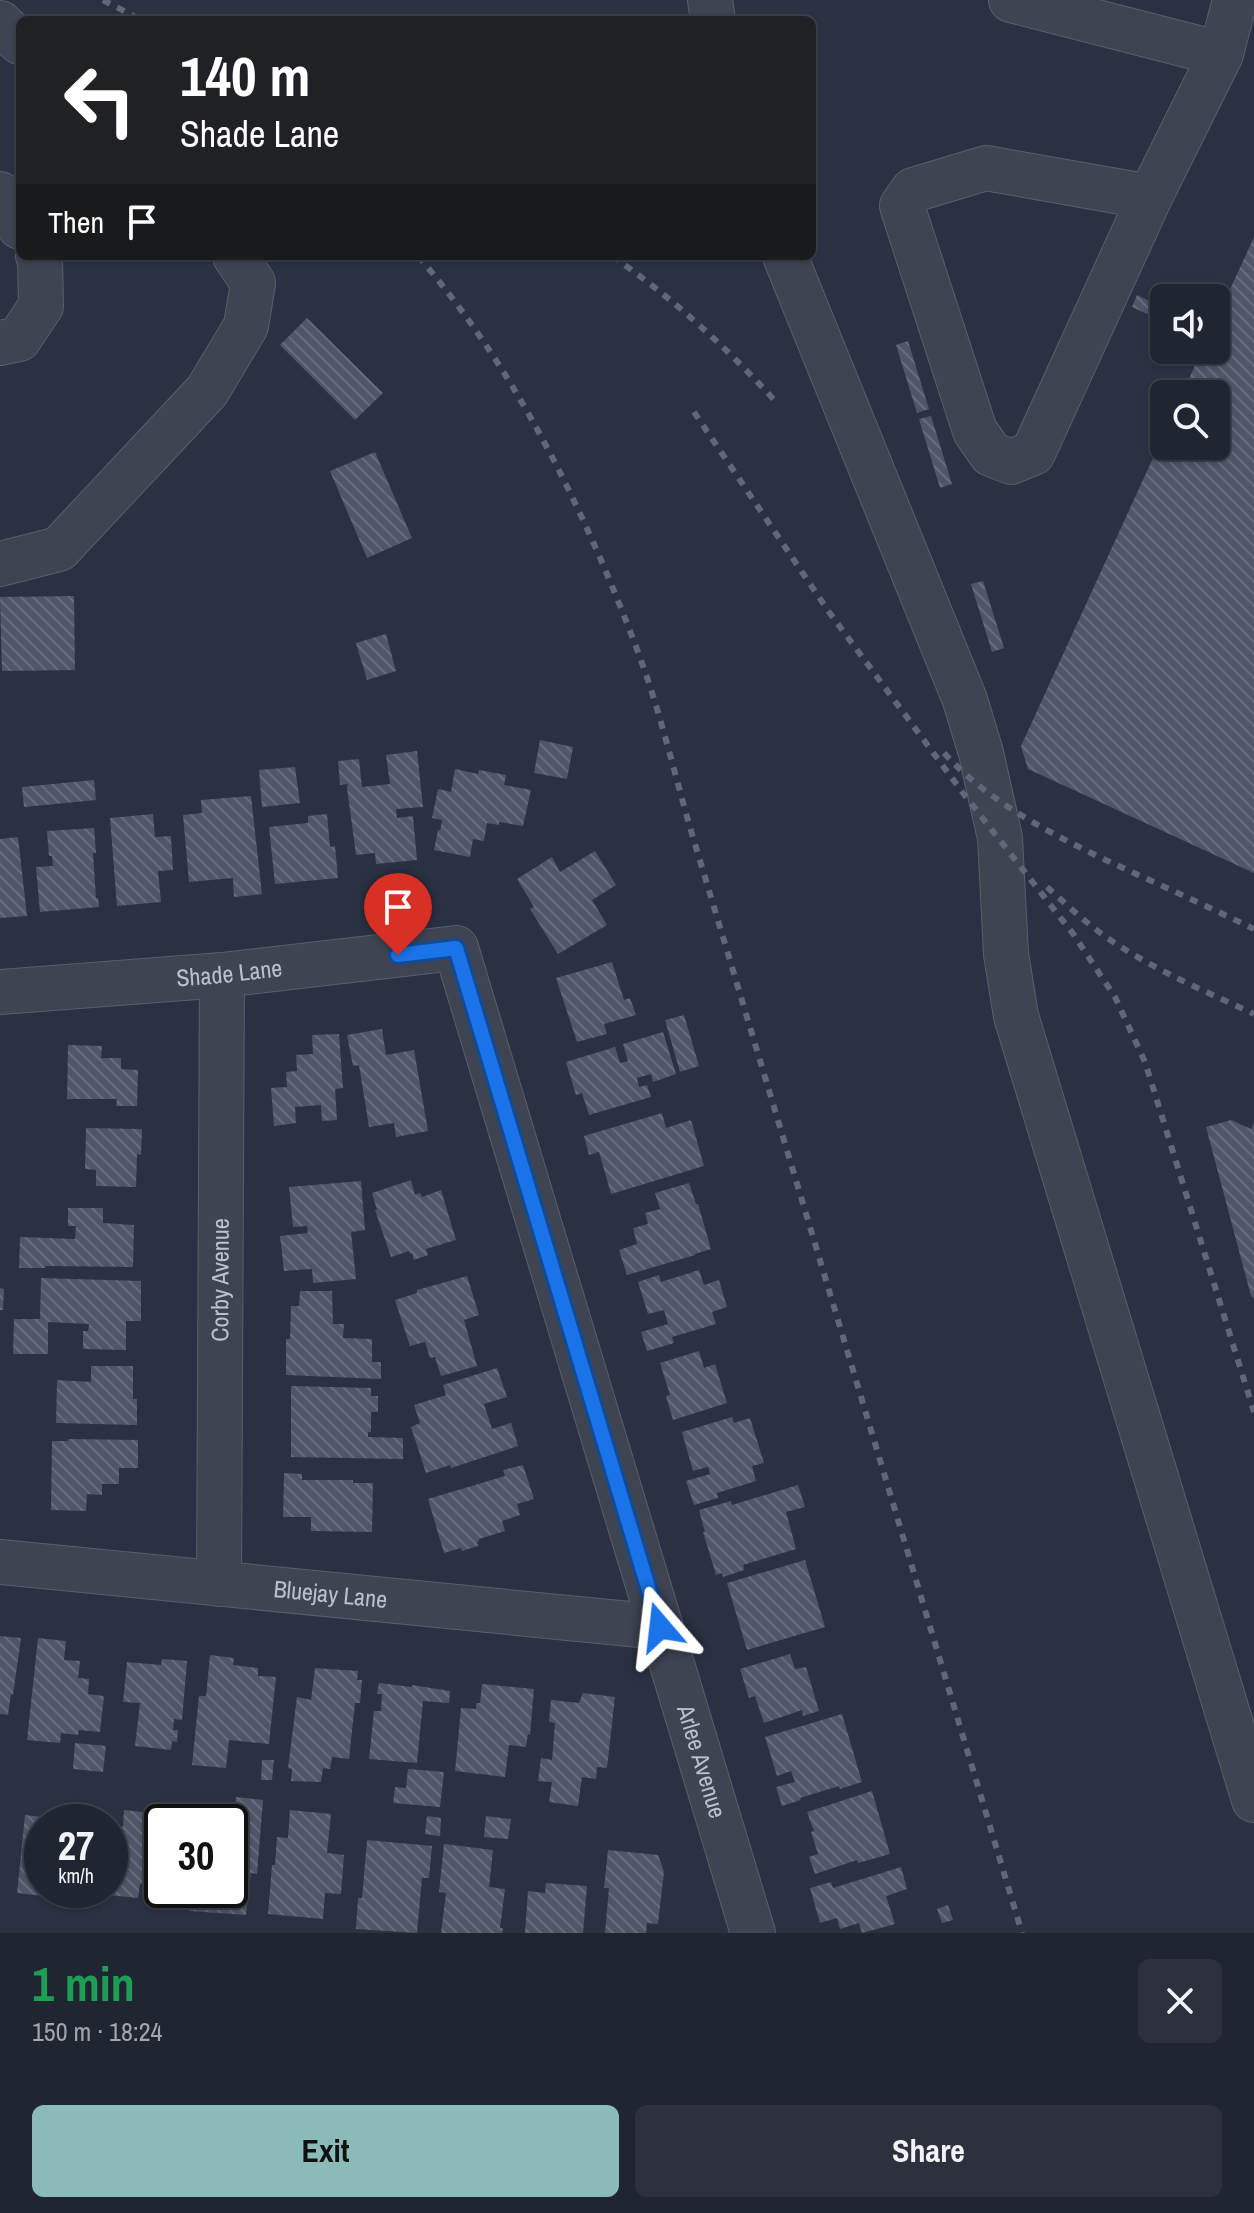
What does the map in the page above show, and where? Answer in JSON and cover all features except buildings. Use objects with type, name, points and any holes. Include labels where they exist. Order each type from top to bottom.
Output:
[{"type":"street","points":[[1011,0],[1221,54]]},
{"type":"street","points":[[1150,197],[986,168],[913,190],[902,206],[975,431],[991,454],[1011,462],[1033,453],[1150,197],[1221,54],[1235,0]]},
{"type":"street","points":[[0,23],[16,38]]},
{"type":"street","points":[[0,194],[16,220]]},
{"type":"street","points":[[0,343],[19,339],[41,306],[40,260]]},
{"type":"street","points":[[0,564],[59,549],[207,391],[246,326],[253,283],[238,260]]},
{"type":"street","points":[[787,260],[965,700],[981,753],[1000,838],[1006,954],[1016,1016],[1254,1800]]},
{"type":"street","name":"Shade Lane","points":[[0,992],[222,975],[456,948]]},
{"type":"street","name":"Arlee Avenue","points":[[456,948],[753,1933]]},
{"type":"street","name":"Corby Avenue","points":[[219,1584],[222,975]]},
{"type":"street","name":"Bluejay Lane","points":[[0,1562],[660,1627]]},
{"type":"railway","points":[[103,0],[133,16]]},
{"type":"railway","points":[[421,260],[448,292],[501,368],[547,448],[607,574],[644,668],[1022,1933]]},
{"type":"railway","points":[[617,260],[699,325],[777,403]]},
{"type":"railway","points":[[694,412],[829,612],[963,793],[1074,935],[1115,997],[1145,1062],[1254,1412]]},
{"type":"railway","points":[[944,753],[986,791],[1034,823],[1254,929]]},
{"type":"railway","points":[[1047,887],[1093,927],[1126,950],[1180,980],[1254,1014]]},
{"type":"route","points":[[398,955],[456,948],[660,1627]]}]
